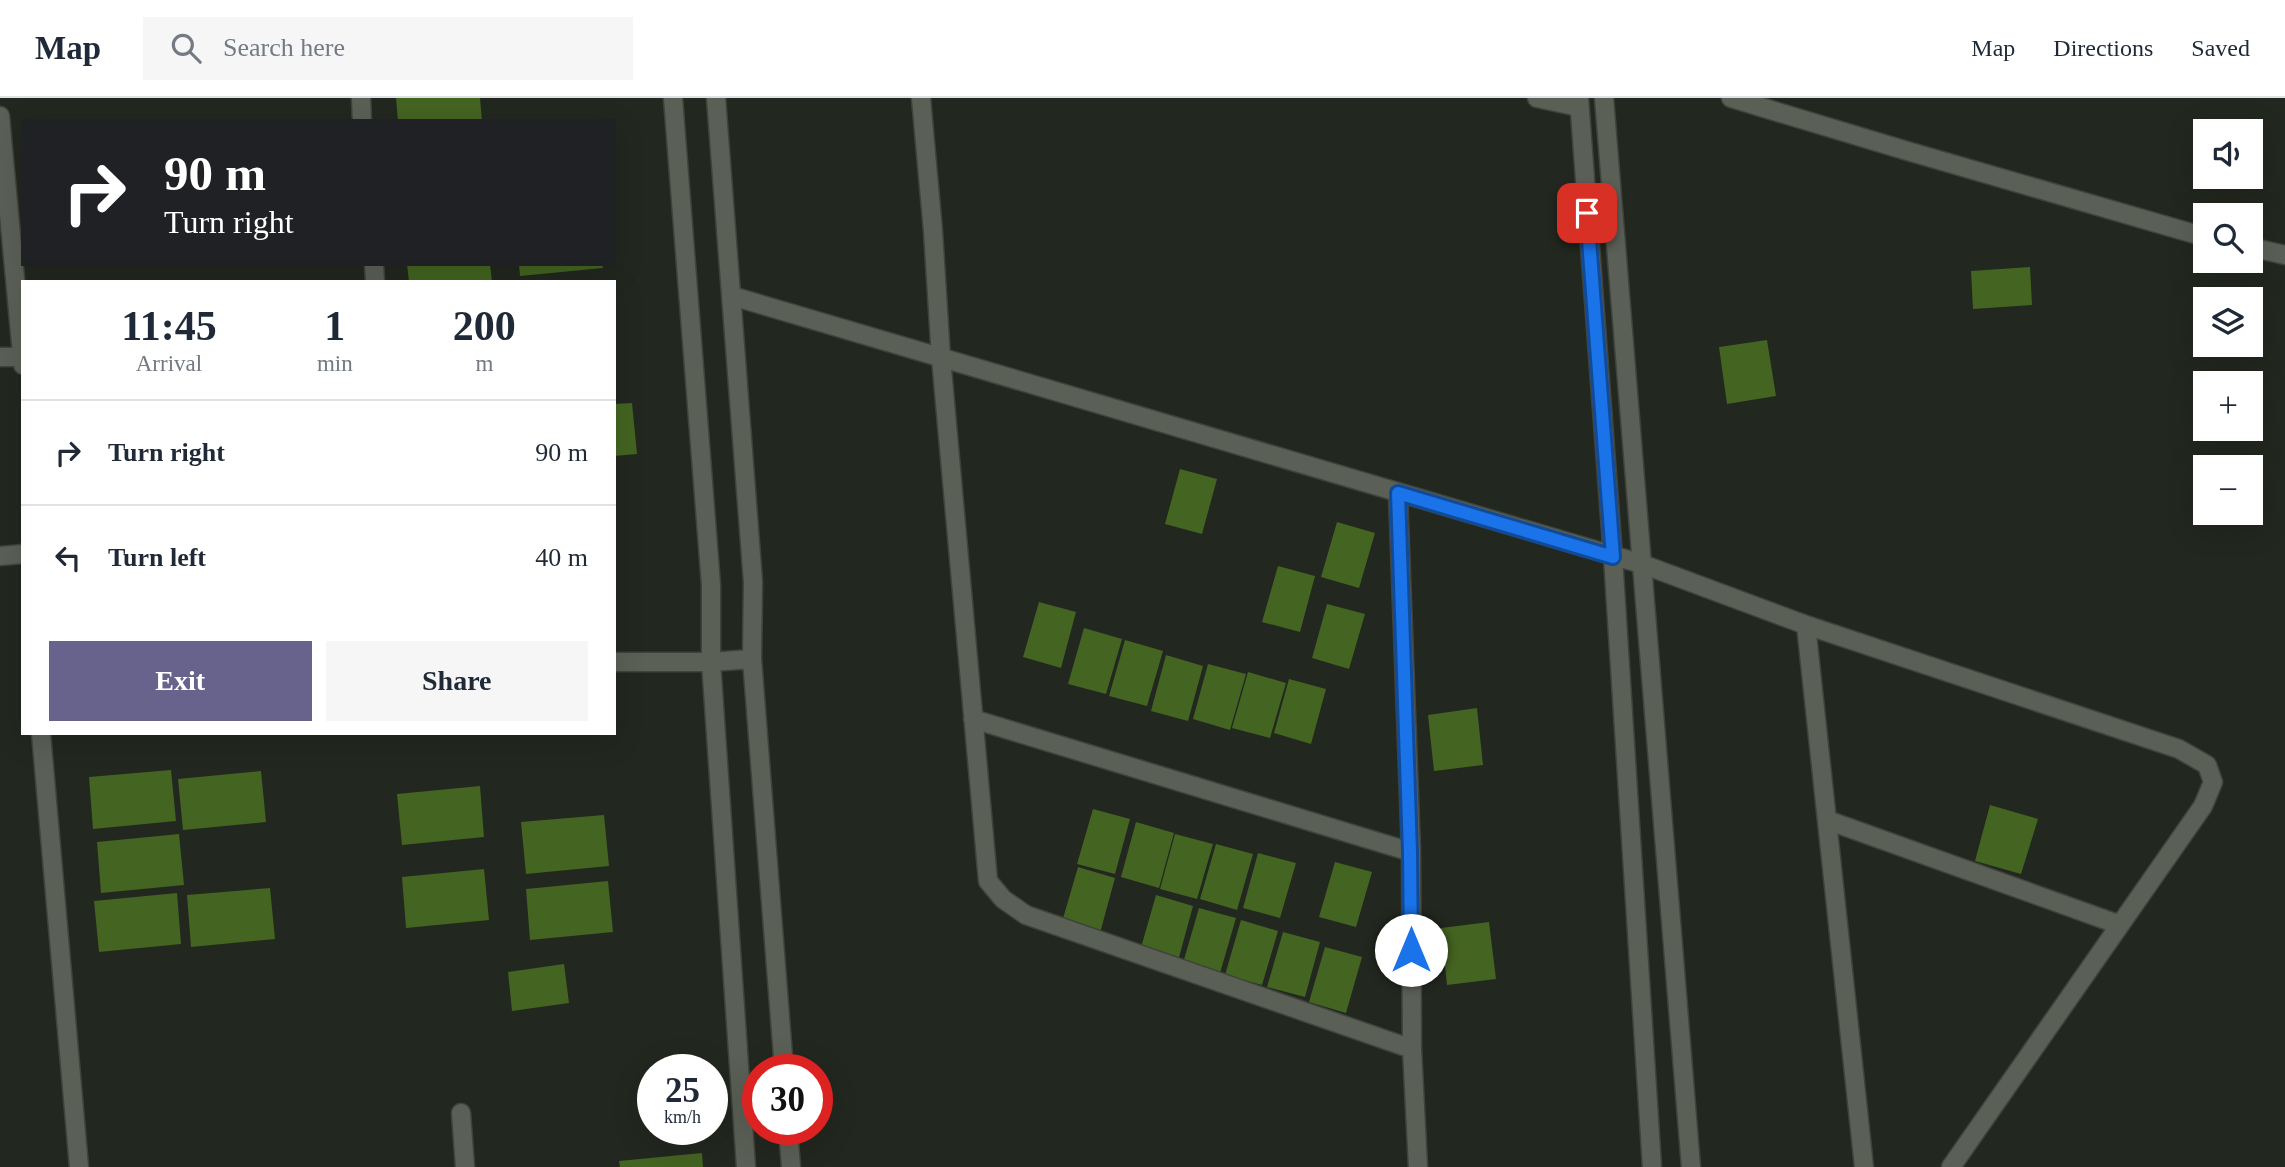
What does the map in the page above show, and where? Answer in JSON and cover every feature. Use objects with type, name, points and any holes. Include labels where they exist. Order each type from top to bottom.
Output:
[{"type":"street","points":[[361,98],[362,119]]},
{"type":"street","points":[[673,98],[711,585],[711,662],[746,1167]]},
{"type":"street","points":[[716,98],[753,582],[752,659],[783,1054]]},
{"type":"street","points":[[921,98],[941,358],[988,881],[1003,899],[1027,915],[1412,1049]]},
{"type":"street","points":[[1537,98],[1579,103],[1613,557],[1652,1167]]},
{"type":"street","points":[[1604,98],[1691,1167]]},
{"type":"street","points":[[1731,98],[2193,234]]},
{"type":"street","points":[[0,116],[14,169],[21,334]]},
{"type":"street","points":[[2263,250],[2285,255]]},
{"type":"street","points":[[732,296],[1642,564],[1806,625],[2179,749],[2207,765],[2213,782],[2203,806],[1951,1167]]},
{"type":"street","points":[[0,357],[21,358]]},
{"type":"street","points":[[1398,493],[1410,852],[1412,1049],[1418,1167]]},
{"type":"street","points":[[0,556],[21,554]]},
{"type":"street","points":[[1806,625],[1864,1167]]},
{"type":"street","points":[[616,662],[752,659]]},
{"type":"street","points":[[973,719],[1410,852]]},
{"type":"street","points":[[41,735],[79,1167]]},
{"type":"street","points":[[1827,820],[2120,925]]},
{"type":"street","points":[[461,1113],[465,1167]]},
{"type":"street","points":[[789,1145],[791,1167]]},
{"type":"building","points":[[396,98],[480,98],[482,119],[398,119]]},
{"type":"building","points":[[407,266],[490,266],[492,280],[409,280]]},
{"type":"building","points":[[519,266],[603,268],[520,276]]},
{"type":"building","points":[[2030,267],[2032,305],[1973,309],[1971,271]]},
{"type":"building","points":[[1767,340],[1776,396],[1727,404],[1719,347]]},
{"type":"building","points":[[632,403],[637,454],[616,456],[616,404]]},
{"type":"building","points":[[1180,469],[1217,479],[1202,534],[1165,524]]},
{"type":"building","points":[[1337,522],[1375,533],[1359,588],[1321,577]]},
{"type":"building","points":[[1278,566],[1315,576],[1300,632],[1262,622]]},
{"type":"building","points":[[1039,602],[1076,612],[1061,668],[1023,657]]},
{"type":"building","points":[[1327,604],[1365,614],[1349,669],[1312,658]]},
{"type":"building","points":[[1084,628],[1122,639],[1106,694],[1068,684]]},
{"type":"building","points":[[1125,640],[1163,651],[1147,706],[1109,696]]},
{"type":"building","points":[[1166,655],[1203,666],[1188,721],[1151,711]]},
{"type":"building","points":[[1208,664],[1246,674],[1230,730],[1193,719]]},
{"type":"building","points":[[1248,672],[1286,683],[1270,738],[1232,728]]},
{"type":"building","points":[[1289,679],[1326,689],[1311,744],[1274,733]]},
{"type":"building","points":[[1477,708],[1483,765],[1434,771],[1428,715]]},
{"type":"building","points":[[171,770],[176,821],[93,829],[89,777]]},
{"type":"building","points":[[261,771],[266,822],[183,830],[178,779]]},
{"type":"building","points":[[480,786],[484,837],[402,845],[397,794]]},
{"type":"building","points":[[1990,805],[2038,819],[2021,874],[1975,861]]},
{"type":"building","points":[[1093,809],[1130,819],[1115,874],[1077,864]]},
{"type":"building","points":[[604,815],[609,866],[526,874],[521,822]]},
{"type":"building","points":[[1136,822],[1174,833],[1159,888],[1121,877]]},
{"type":"building","points":[[179,834],[184,885],[101,893],[97,842]]},
{"type":"building","points":[[1175,834],[1213,844],[1197,899],[1160,889]]},
{"type":"building","points":[[1216,844],[1253,854],[1237,910],[1200,899]]},
{"type":"building","points":[[1258,853],[1296,863],[1280,918],[1243,908]]},
{"type":"building","points":[[1335,862],[1372,872],[1356,927],[1319,917]]},
{"type":"building","points":[[1078,867],[1115,878],[1100,933],[1062,922]]},
{"type":"building","points":[[484,869],[489,920],[406,928],[402,877]]},
{"type":"building","points":[[608,881],[613,932],[530,940],[526,889]]},
{"type":"building","points":[[270,888],[275,939],[191,947],[187,895]]},
{"type":"building","points":[[177,893],[181,944],[99,952],[94,901]]},
{"type":"building","points":[[1156,895],[1193,906],[1178,961],[1140,951]]},
{"type":"building","points":[[1199,908],[1236,918],[1220,973],[1183,963]]},
{"type":"building","points":[[1241,920],[1278,931],[1262,985],[1225,975]]},
{"type":"building","points":[[1489,922],[1496,979],[1447,985],[1441,928]]},
{"type":"building","points":[[1283,932],[1320,942],[1305,997],[1267,987]]},
{"type":"building","points":[[1325,947],[1362,957],[1346,1013],[1309,1002]]},
{"type":"building","points":[[564,964],[569,1003],[512,1011],[508,972]]},
{"type":"building","points":[[702,1153],[703,1167],[620,1167],[619,1161]]},
{"type":"route","points":[[1411,950],[1398,493],[1613,557],[1587,213]]}]
